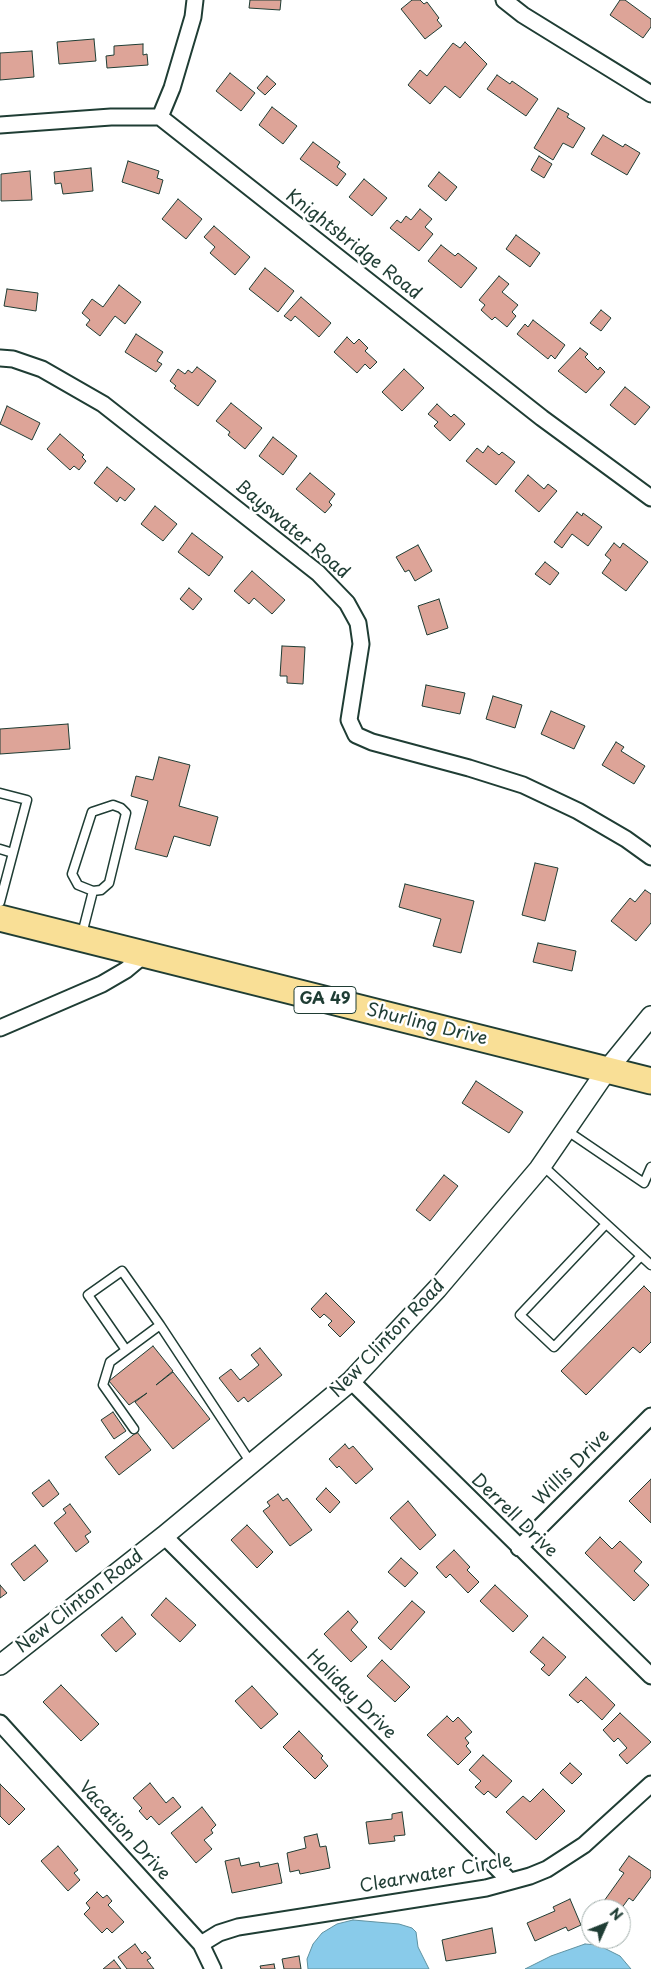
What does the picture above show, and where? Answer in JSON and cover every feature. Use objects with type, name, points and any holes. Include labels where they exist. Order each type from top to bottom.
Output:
[{"type":"main road","name":"Shurling Drive","points":[[0,918],[651,1081]]},
{"type":"street","points":[[0,125],[111,117],[160,117],[172,88],[193,17],[195,0]]},
{"type":"street","points":[[504,0],[523,15],[651,94]]},
{"type":"street","name":"Knightsbridge Road","points":[[160,117],[542,418],[651,498]]},
{"type":"street","name":"Bayswater Road","points":[[0,358],[13,359],[42,369],[103,404],[311,567],[347,603],[358,623],[361,644],[348,720],[356,735],[372,742],[469,768],[523,785],[578,811],[626,839],[651,857]]},
{"type":"street","points":[[0,1028],[102,984],[126,970],[144,955]]},
{"type":"street","name":"New Clinton Road","points":[[0,1665],[164,1536],[352,1381],[437,1290],[542,1164],[607,1070],[651,1016]]},
{"type":"street","name":"Derrell Drive","points":[[352,1381],[519,1548],[651,1676]]},
{"type":"street","name":"Willis Drive","points":[[519,1548],[651,1416]]},
{"type":"street","name":"Holiday Drive","points":[[164,1536],[510,1881]]},
{"type":"street","name":"Vacation Drive","points":[[0,1723],[201,1944],[213,1969]]},
{"type":"street","name":"Clearwater Circle","points":[[201,1944],[219,1933],[238,1927],[486,1888],[547,1870],[601,1832],[651,1784]]},
{"type":"lane","points":[[0,793],[27,800],[0,902]]},
{"type":"lane","points":[[113,806],[121,808],[126,814],[109,883],[101,890],[93,891],[78,885],[72,874],[92,812],[101,807],[113,806]]},
{"type":"lane","points":[[0,849],[13,853]]},
{"type":"lane","points":[[80,938],[93,891]]},
{"type":"lane","points":[[566,1130],[648,1184],[651,1167]]},
{"type":"lane","points":[[542,1164],[651,1265]]},
{"type":"lane","points":[[606,1224],[520,1315],[554,1347],[640,1256]]},
{"type":"lane","points":[[126,1350],[88,1295],[122,1271],[160,1325],[251,1464]]},
{"type":"lane","points":[[134,1429],[103,1385],[110,1362],[160,1325]]},
{"type":"water","points":[[353,1920],[399,1924],[412,1928],[416,1932],[418,1947],[429,1969],[308,1969],[307,1959],[313,1944],[322,1933],[337,1924]]},
{"type":"water","points":[[581,1945],[581,1949],[606,1949],[620,1956],[631,1969],[525,1969],[551,1956]]},
{"type":"building","points":[[250,0],[281,0],[280,10],[249,8]]},
{"type":"building","points":[[412,0],[420,0],[424,4],[427,2],[439,18],[437,20],[442,26],[425,39],[401,9]]},
{"type":"building","points":[[620,0],[625,0],[651,19],[651,27],[643,38],[610,15]]},
{"type":"building","points":[[94,39],[96,61],[59,64],[57,42]]},
{"type":"building","points":[[465,42],[487,64],[460,98],[445,86],[430,104],[408,85],[420,70],[427,76],[453,43],[460,48]]},
{"type":"building","points":[[143,44],[143,55],[147,54],[148,65],[107,68],[106,56],[114,55],[114,46]]},
{"type":"building","points":[[32,51],[34,77],[0,80],[0,53]]},
{"type":"building","points":[[230,73],[255,93],[241,111],[216,91]]},
{"type":"building","points":[[497,75],[510,84],[512,81],[538,99],[526,116],[487,89]]},
{"type":"building","points":[[267,76],[276,84],[265,95],[257,88]]},
{"type":"building","points":[[272,107],[297,126],[283,144],[259,125]]},
{"type":"building","points":[[558,108],[569,114],[567,117],[585,128],[573,148],[563,143],[553,160],[534,148]]},
{"type":"building","points":[[603,135],[623,147],[625,144],[640,153],[627,175],[591,154]]},
{"type":"building","points":[[313,142],[340,162],[337,167],[346,174],[337,186],[300,159]]},
{"type":"building","points":[[539,156],[552,164],[544,178],[531,170]]},
{"type":"building","points":[[128,161],[159,171],[157,178],[163,180],[159,194],[122,182]]},
{"type":"building","points":[[91,168],[93,191],[63,194],[61,183],[55,184],[54,172]]},
{"type":"building","points":[[30,171],[32,200],[1,201],[1,174]]},
{"type":"building","points":[[439,172],[457,187],[446,201],[428,186]]},
{"type":"building","points":[[364,179],[387,198],[372,216],[349,197]]},
{"type":"building","points":[[178,199],[202,219],[186,239],[162,219]]},
{"type":"building","points":[[420,209],[432,219],[425,227],[433,234],[419,251],[390,228],[397,220],[401,223],[406,216],[411,220]]},
{"type":"building","points":[[214,226],[250,257],[235,275],[210,253],[215,247],[204,237]]},
{"type":"building","points":[[516,235],[540,253],[530,267],[506,249]]},
{"type":"building","points":[[441,245],[455,256],[458,253],[477,268],[461,288],[428,261]]},
{"type":"building","points":[[265,268],[294,291],[278,312],[249,289]]},
{"type":"building","points":[[499,276],[509,284],[502,292],[518,305],[512,312],[516,316],[507,327],[495,317],[492,320],[481,310],[485,305],[479,300]]},
{"type":"building","points":[[119,285],[141,302],[125,324],[115,316],[100,336],[86,325],[90,320],[82,313],[92,299],[103,307]]},
{"type":"building","points":[[7,289],[38,293],[36,311],[4,306]]},
{"type":"building","points":[[301,297],[331,323],[319,337],[295,316],[291,321],[284,316]]},
{"type":"building","points":[[601,310],[611,318],[601,331],[590,323]]},
{"type":"building","points":[[533,320],[565,345],[555,359],[551,355],[548,359],[517,334],[525,324],[528,327]]},
{"type":"building","points":[[136,334],[163,352],[157,361],[162,364],[156,372],[125,352]]},
{"type":"building","points":[[347,337],[354,344],[359,339],[368,348],[365,351],[377,362],[370,369],[365,364],[357,373],[334,352]]},
{"type":"building","points":[[580,348],[588,354],[585,357],[598,370],[600,367],[605,372],[586,393],[558,371]]},
{"type":"building","points":[[197,367],[216,381],[198,406],[174,388],[176,386],[170,381],[178,369],[185,374],[188,370],[192,373]]},
{"type":"building","points":[[404,369],[424,388],[402,411],[382,392]]},
{"type":"building","points":[[625,387],[650,407],[635,425],[610,405]]},
{"type":"building","points":[[231,403],[262,428],[245,449],[228,435],[230,432],[216,421]]},
{"type":"building","points":[[437,404],[451,417],[454,414],[465,424],[450,441],[434,426],[438,422],[428,414]]},
{"type":"building","points":[[7,406],[40,423],[32,440],[0,424]]},
{"type":"building","points":[[60,434],[84,455],[82,457],[86,461],[79,470],[74,466],[70,470],[47,449]]},
{"type":"building","points":[[273,437],[297,456],[283,475],[259,456]]},
{"type":"building","points":[[488,446],[499,455],[502,452],[515,462],[496,485],[466,461],[477,448],[483,453]]},
{"type":"building","points":[[107,467],[135,489],[125,501],[120,497],[117,502],[94,483]]},
{"type":"building","points":[[310,473],[335,494],[329,502],[332,505],[325,513],[296,489]]},
{"type":"building","points":[[528,475],[544,489],[548,484],[557,491],[539,512],[515,491]]},
{"type":"building","points":[[155,506],[177,524],[163,541],[141,524]]},
{"type":"building","points":[[577,512],[582,516],[583,513],[602,527],[588,546],[572,534],[562,548],[554,542]]},
{"type":"building","points":[[192,533],[223,557],[209,576],[178,552]]},
{"type":"building","points":[[614,543],[620,548],[623,543],[648,562],[626,591],[602,573],[611,560],[605,555]]},
{"type":"building","points":[[418,545],[432,571],[415,581],[409,570],[405,572],[396,557]]},
{"type":"building","points":[[545,562],[559,573],[550,585],[535,574]]},
{"type":"building","points":[[252,571],[285,600],[272,614],[254,598],[249,604],[234,591]]},
{"type":"building","points":[[189,588],[202,599],[193,610],[180,599]]},
{"type":"building","points":[[439,599],[448,628],[427,635],[418,606]]},
{"type":"building","points":[[282,646],[305,647],[303,684],[287,683],[287,676],[280,676]]},
{"type":"building","points":[[426,685],[465,693],[460,714],[422,706]]},
{"type":"building","points":[[493,696],[522,705],[515,728],[486,719]]},
{"type":"building","points":[[551,711],[585,726],[574,749],[541,734]]},
{"type":"building","points":[[68,724],[70,749],[0,754],[0,729]]},
{"type":"building","points":[[616,742],[624,747],[621,751],[645,766],[634,784],[602,765]]},
{"type":"building","points":[[159,757],[190,765],[179,806],[218,817],[210,846],[174,836],[167,857],[135,849],[148,801],[131,796],[136,776],[153,780]]},
{"type":"building","points":[[535,863],[558,868],[545,921],[522,915]]},
{"type":"building","points":[[405,884],[474,901],[461,953],[433,946],[441,919],[399,907]]},
{"type":"building","points":[[645,890],[651,894],[651,923],[636,941],[611,921],[630,898],[635,902]]},
{"type":"building","points":[[538,943],[576,951],[572,971],[533,962]]},
{"type":"building","points":[[476,1081],[523,1112],[509,1133],[462,1103]]},
{"type":"building","points":[[444,1175],[458,1186],[430,1221],[416,1210]]},
{"type":"building","points":[[644,1286],[651,1293],[651,1342],[640,1353],[633,1347],[586,1395],[561,1371]]},
{"type":"building","points":[[326,1293],[355,1322],[340,1337],[328,1325],[332,1321],[324,1314],[320,1318],[311,1309]]},
{"type":"building","points":[[153,1346],[173,1371],[156,1385],[173,1372],[210,1419],[173,1449],[135,1402],[147,1393],[129,1405],[109,1381]]},
{"type":"building","points":[[260,1348],[282,1375],[248,1402],[244,1397],[238,1402],[219,1378],[231,1369],[240,1380],[259,1365],[251,1355]]},
{"type":"building","points":[[113,1412],[126,1431],[114,1439],[101,1420]]},
{"type":"building","points":[[137,1432],[151,1450],[119,1475],[105,1457]]},
{"type":"building","points":[[345,1444],[349,1449],[353,1446],[373,1469],[356,1484],[339,1466],[337,1468],[329,1459]]},
{"type":"building","points":[[651,1479],[651,1523],[629,1501]]},
{"type":"building","points":[[49,1480],[59,1494],[43,1507],[32,1493]]},
{"type":"building","points":[[326,1488],[340,1502],[330,1513],[316,1499]]},
{"type":"building","points":[[278,1494],[283,1501],[287,1498],[312,1530],[290,1546],[263,1511],[270,1506],[267,1502]]},
{"type":"building","points":[[408,1501],[436,1535],[420,1550],[390,1518]]},
{"type":"building","points":[[70,1504],[91,1532],[85,1536],[89,1542],[76,1552],[54,1523],[66,1513],[63,1509]]},
{"type":"building","points":[[247,1525],[273,1552],[257,1568],[231,1540]]},
{"type":"building","points":[[600,1537],[612,1549],[620,1541],[642,1562],[634,1571],[649,1585],[634,1601],[585,1553]]},
{"type":"building","points":[[35,1545],[48,1561],[24,1581],[11,1564]]},
{"type":"building","points":[[454,1550],[470,1567],[467,1570],[479,1582],[468,1593],[450,1574],[446,1578],[436,1567]]},
{"type":"building","points":[[401,1558],[418,1573],[405,1587],[388,1572]]},
{"type":"building","points":[[0,1585],[7,1593],[0,1598]]},
{"type":"building","points":[[495,1585],[528,1616],[513,1632],[480,1601]]},
{"type":"building","points":[[166,1598],[196,1625],[180,1642],[151,1615]]},
{"type":"building","points":[[412,1601],[425,1612],[391,1650],[378,1638]]},
{"type":"building","points":[[348,1611],[358,1622],[351,1630],[367,1647],[351,1662],[324,1634]]},
{"type":"building","points":[[122,1617],[136,1634],[116,1652],[101,1635]]},
{"type":"building","points":[[543,1637],[566,1657],[549,1676],[541,1669],[545,1665],[530,1652]]},
{"type":"building","points":[[382,1660],[410,1687],[395,1702],[367,1676]]},
{"type":"building","points":[[586,1677],[615,1705],[602,1720],[581,1700],[578,1703],[569,1695]]},
{"type":"building","points":[[61,1685],[99,1724],[81,1741],[43,1702]]},
{"type":"building","points":[[252,1686],[278,1714],[261,1729],[235,1701]]},
{"type":"building","points":[[620,1713],[651,1742],[627,1764],[619,1755],[627,1748],[618,1738],[614,1742],[603,1730]]},
{"type":"building","points":[[447,1716],[453,1722],[458,1717],[472,1732],[465,1738],[469,1743],[466,1746],[471,1752],[458,1765],[427,1735]]},
{"type":"building","points":[[299,1731],[323,1756],[321,1758],[328,1766],[315,1779],[283,1747]]},
{"type":"building","points":[[483,1755],[512,1781],[496,1798],[488,1791],[484,1795],[475,1787],[481,1781],[469,1770]]},
{"type":"building","points":[[570,1763],[582,1774],[572,1784],[560,1773]]},
{"type":"building","points":[[150,1783],[166,1803],[173,1797],[181,1807],[159,1825],[151,1816],[147,1820],[139,1811],[142,1808],[133,1798]]},
{"type":"building","points":[[0,1784],[25,1809],[9,1825],[0,1816]]},
{"type":"building","points":[[543,1789],[565,1811],[536,1840],[506,1812],[523,1796],[530,1802]]},
{"type":"building","points":[[202,1807],[216,1825],[211,1830],[213,1833],[204,1840],[212,1849],[196,1863],[171,1833]]},
{"type":"building","points":[[402,1812],[405,1835],[394,1836],[395,1841],[369,1844],[366,1822],[392,1819],[392,1814]]},
{"type":"building","points":[[317,1834],[320,1847],[326,1846],[330,1868],[300,1874],[299,1870],[290,1872],[287,1853],[306,1848],[304,1837]]},
{"type":"building","points":[[58,1846],[78,1870],[74,1873],[80,1880],[68,1891],[41,1861]]},
{"type":"building","points":[[629,1856],[651,1871],[651,1877],[633,1901],[629,1898],[605,1899],[624,1873],[619,1870]]},
{"type":"building","points":[[239,1858],[241,1866],[259,1862],[260,1867],[278,1863],[282,1883],[232,1893],[225,1861]]},
{"type":"building","points":[[97,1892],[103,1898],[107,1895],[112,1901],[108,1905],[124,1922],[112,1933],[107,1928],[102,1933],[84,1914],[90,1908],[86,1903]]},
{"type":"building","points":[[570,1899],[581,1925],[568,1931],[566,1927],[535,1941],[527,1923],[555,1911],[553,1907]]},
{"type":"building","points":[[492,1928],[496,1953],[446,1961],[442,1940]]},
{"type":"building","points":[[135,1944],[142,1954],[145,1951],[151,1958],[147,1960],[154,1969],[127,1969],[118,1957]]},
{"type":"building","points":[[299,1956],[301,1969],[284,1969],[282,1959]]},
{"type":"building","points":[[114,1960],[121,1969],[103,1969]]},
{"type":"building","points":[[274,1964],[275,1969],[261,1969],[260,1966]]}]
